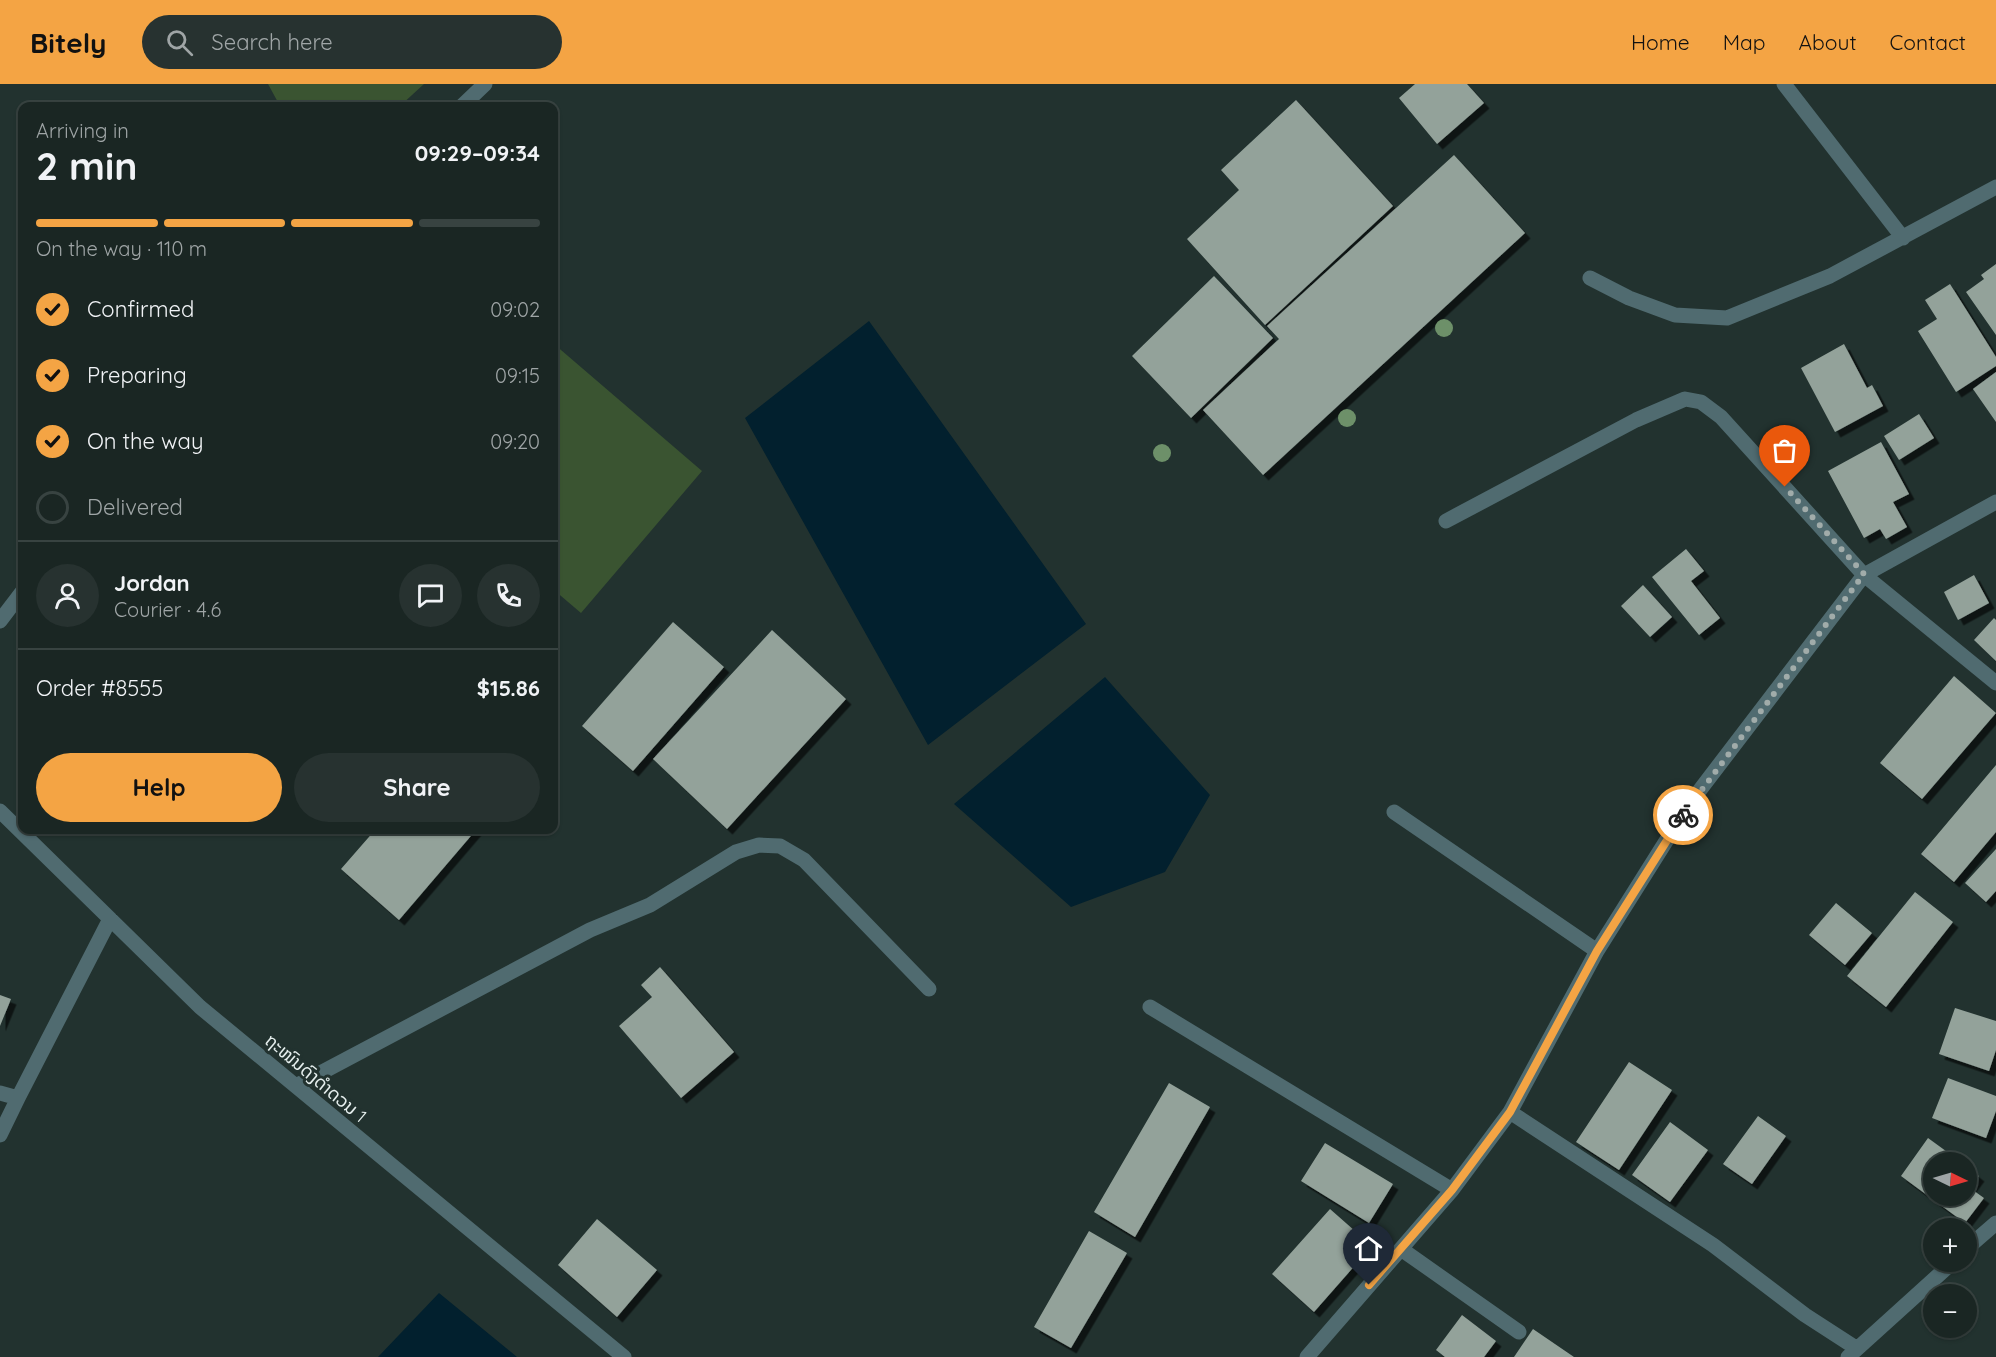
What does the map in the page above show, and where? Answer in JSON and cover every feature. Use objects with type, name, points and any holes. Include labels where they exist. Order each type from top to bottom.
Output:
[{"type":"street","points":[[466,102],[485,84]]},
{"type":"street","points":[[1784,84],[1904,238]]},
{"type":"street","points":[[1590,278],[1629,298],[1675,315],[1726,318],[1830,276],[1996,187]]},
{"type":"street","points":[[1446,521],[1636,420],[1685,399],[1701,402],[1721,417],[1864,574],[1996,683]]},
{"type":"street","points":[[1307,1357],[1452,1190],[1510,1112],[1597,951],[1690,803],[1864,574],[1996,502]]},
{"type":"street","points":[[0,621],[18,597]]},
{"type":"street","name":"ຖະໜົນດົງດຳດວນ 1","points":[[0,811],[18,829]]},
{"type":"street","points":[[1394,812],[1597,951]]},
{"type":"street","name":"ຖະໜົນດົງດຳດວນ 1","points":[[23,834],[200,1007],[624,1357]]},
{"type":"street","points":[[296,1086],[590,930],[650,905],[736,852],[759,844],[780,846],[804,860],[929,989]]},
{"type":"street","points":[[0,1136],[110,919]]},
{"type":"street","points":[[1150,1007],[1452,1190]]},
{"type":"street","points":[[0,1093],[18,1098]]},
{"type":"street","points":[[1510,1112],[1713,1245],[1852,1353],[1942,1272]]},
{"type":"street","points":[[1977,1240],[1996,1223]]},
{"type":"street","points":[[1401,1250],[1519,1332]]},
{"type":"green space","points":[[268,84],[424,84],[404,102],[278,102]]},
{"type":"green space","points":[[558,347],[702,471],[581,613],[558,593]]},
{"type":"water","points":[[869,321],[1086,624],[928,745],[745,418]]},
{"type":"water","points":[[1105,677],[1210,795],[1165,872],[1071,907],[954,804]]},
{"type":"water","points":[[439,1293],[517,1357],[378,1357]]},
{"type":"building","points":[[1415,84],[1467,84],[1484,103],[1437,144],[1399,98]]},
{"type":"building","points":[[1296,100],[1393,206],[1265,325],[1187,239],[1239,190],[1221,170]]},
{"type":"building","points":[[1454,155],[1525,233],[1263,475],[1203,410],[1279,339],[1267,326]]},
{"type":"building","points":[[1996,264],[1996,335],[1966,292],[1984,279],[1981,275]]},
{"type":"building","points":[[1214,276],[1273,338],[1191,418],[1132,356]]},
{"type":"building","points":[[1950,284],[1996,357],[1996,366],[1956,392],[1918,331],[1937,319],[1925,300]]},
{"type":"building","points":[[1844,344],[1867,388],[1872,385],[1883,406],[1835,432],[1801,368]]},
{"type":"building","points":[[1996,372],[1996,422],[1973,389]]},
{"type":"building","points":[[1919,414],[1934,438],[1899,460],[1884,436]]},
{"type":"building","points":[[1881,442],[1909,494],[1893,502],[1907,527],[1886,539],[1880,529],[1864,538],[1828,471]]},
{"type":"building","points":[[1686,549],[1704,571],[1691,581],[1720,618],[1699,635],[1652,577]]},
{"type":"building","points":[[1974,575],[1989,603],[1958,620],[1944,592]]},
{"type":"building","points":[[1643,585],[1672,617],[1650,637],[1621,606]]},
{"type":"building","points":[[1994,618],[1996,620],[1996,661],[1974,640]]},
{"type":"building","points":[[673,622],[724,667],[633,771],[582,726]]},
{"type":"building","points":[[772,630],[846,699],[727,829],[653,759]]},
{"type":"building","points":[[1954,676],[1996,713],[1922,799],[1880,763]]},
{"type":"building","points":[[1996,765],[1996,832],[1954,882],[1921,854]]},
{"type":"building","points":[[372,834],[473,834],[399,920],[341,869]]},
{"type":"building","points":[[1996,849],[1996,891],[1986,902],[1965,883]]},
{"type":"building","points":[[1915,892],[1953,922],[1886,1007],[1847,976]]},
{"type":"building","points":[[1836,903],[1872,933],[1845,965],[1809,935]]},
{"type":"building","points":[[660,967],[734,1052],[681,1098],[619,1026],[652,997],[641,985]]},
{"type":"building","points":[[0,995],[11,999],[0,1026]]},
{"type":"building","points":[[1955,1008],[1996,1021],[1996,1050],[1989,1071],[1939,1054]]},
{"type":"building","points":[[1629,1062],[1672,1090],[1619,1170],[1576,1142]]},
{"type":"building","points":[[1948,1078],[1996,1096],[1996,1111],[1986,1138],[1932,1118]]},
{"type":"building","points":[[1169,1083],[1210,1107],[1135,1237],[1094,1212]]},
{"type":"building","points":[[1758,1116],[1786,1136],[1752,1184],[1723,1164]]},
{"type":"building","points":[[1670,1122],[1708,1150],[1670,1202],[1632,1175]]},
{"type":"building","points":[[1928,1138],[1947,1152],[1923,1152],[1923,1192],[1901,1176]]},
{"type":"building","points":[[1325,1143],[1393,1184],[1369,1223],[1301,1181]]},
{"type":"building","points":[[1977,1193],[1984,1198],[1969,1218],[1958,1218],[1942,1206],[1977,1206]]},
{"type":"building","points":[[1330,1209],[1372,1246],[1314,1312],[1272,1274]]},
{"type":"building","points":[[597,1219],[657,1270],[617,1317],[558,1265]]},
{"type":"building","points":[[1089,1231],[1127,1253],[1071,1348],[1034,1327]]},
{"type":"building","points":[[1462,1315],[1496,1341],[1484,1357],[1445,1357],[1436,1350]]},
{"type":"building","points":[[1533,1329],[1574,1357],[1514,1357]]},
{"type":"way so far","points":[[1683,815],[1864,574],[1785,487]]},
{"type":"route","points":[[1369,1285],[1452,1190],[1510,1112],[1597,951],[1683,815]]}]
